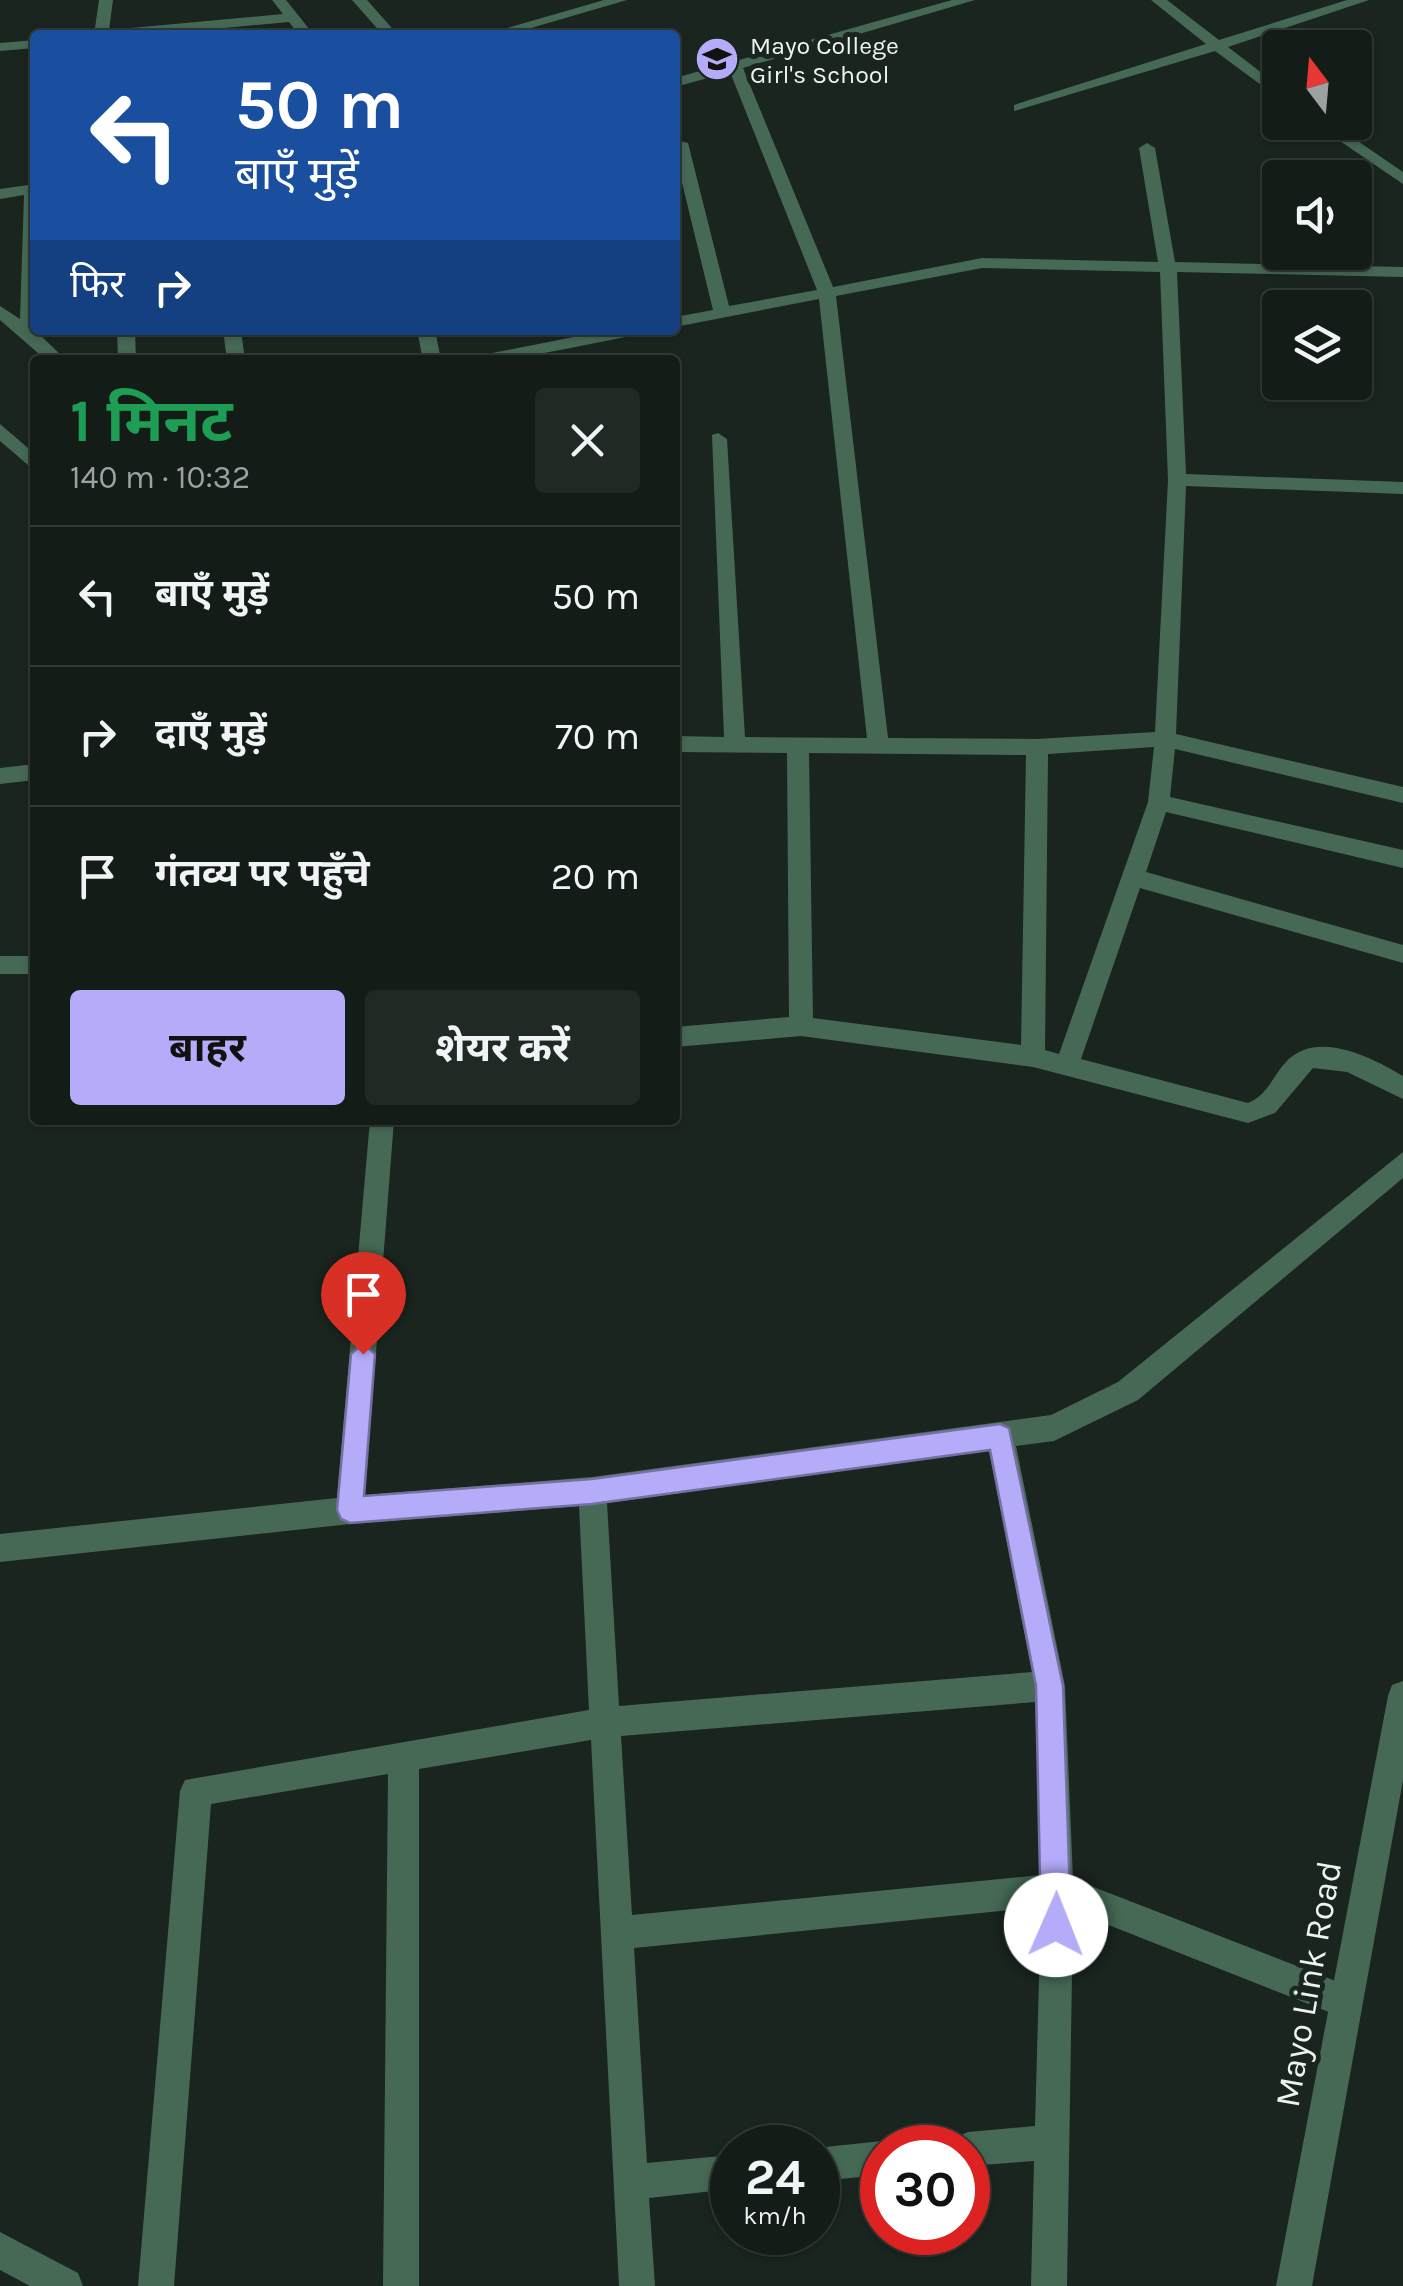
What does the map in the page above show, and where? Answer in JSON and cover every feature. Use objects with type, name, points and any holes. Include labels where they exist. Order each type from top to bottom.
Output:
[{"type":"street","points":[[102,30],[106,0]]},
{"type":"street","points":[[279,0],[304,30]]},
{"type":"street","points":[[359,0],[387,30]]},
{"type":"street","points":[[509,30],[620,0]]},
{"type":"street","points":[[680,82],[968,0]]},
{"type":"street","points":[[1158,0],[1262,81]]},
{"type":"street","points":[[1019,108],[1362,0]]},
{"type":"street","points":[[152,30],[294,16]]},
{"type":"street","points":[[0,47],[30,44]]},
{"type":"street","points":[[735,66],[827,293],[878,746]]},
{"type":"street","points":[[1346,140],[1403,179]]},
{"type":"street","points":[[680,144],[722,313]]},
{"type":"street","points":[[1067,1064],[1159,802],[1166,738],[1177,480],[1168,269],[1146,148]]},
{"type":"street","points":[[0,194],[30,190]]},
{"type":"street","points":[[680,321],[982,263],[1403,272]]},
{"type":"street","points":[[28,334],[30,286]]},
{"type":"street","points":[[0,311],[51,355]]},
{"type":"street","points":[[506,355],[602,335]]},
{"type":"street","points":[[0,430],[30,457]]},
{"type":"street","points":[[718,439],[736,744]]},
{"type":"street","points":[[1177,480],[1403,488]]},
{"type":"street","points":[[680,744],[1037,748],[1166,738],[1403,795]]},
{"type":"street","points":[[798,745],[800,1026]]},
{"type":"street","points":[[1033,1057],[1037,748]]},
{"type":"street","points":[[0,776],[30,773]]},
{"type":"street","points":[[1159,802],[1403,859]]},
{"type":"street","points":[[1130,876],[1403,954]]},
{"type":"street","points":[[0,965],[30,966]]},
{"type":"street","points":[[680,1037],[800,1026],[1033,1057],[1248,1114],[1264,1110],[1277,1100],[1298,1065],[1309,1059],[1341,1060],[1365,1067],[1399,1086]]},
{"type":"street","points":[[350,1510],[382,1125]]},
{"type":"street","points":[[0,1548],[350,1510],[592,1491],[1054,1428],[1128,1390],[1403,1164]]},
{"type":"street","points":[[1000,1436],[1050,1686],[1057,1889],[1049,2286]]},
{"type":"street","points":[[592,1491],[636,2286]]},
{"type":"street","points":[[156,2286],[196,1791],[606,1722],[1050,1686]]},
{"type":"street","name":"Mayo Link Road","points":[[1294,2286],[1403,1696]]},
{"type":"street","points":[[401,2286],[404,1756]]},
{"type":"street","points":[[618,1933],[1057,1889],[1344,2000]]},
{"type":"street","points":[[990,2148],[1049,2142]]},
{"type":"street","points":[[630,2182],[710,2174]]},
{"type":"street","points":[[0,2250],[65,2286]]},
{"type":"place","name":"Mayo College Girl's School","points":[[717,59]]},
{"type":"route","points":[[363,1354],[350,1510],[592,1491],[1000,1436],[1050,1686],[1056,1925]]}]
